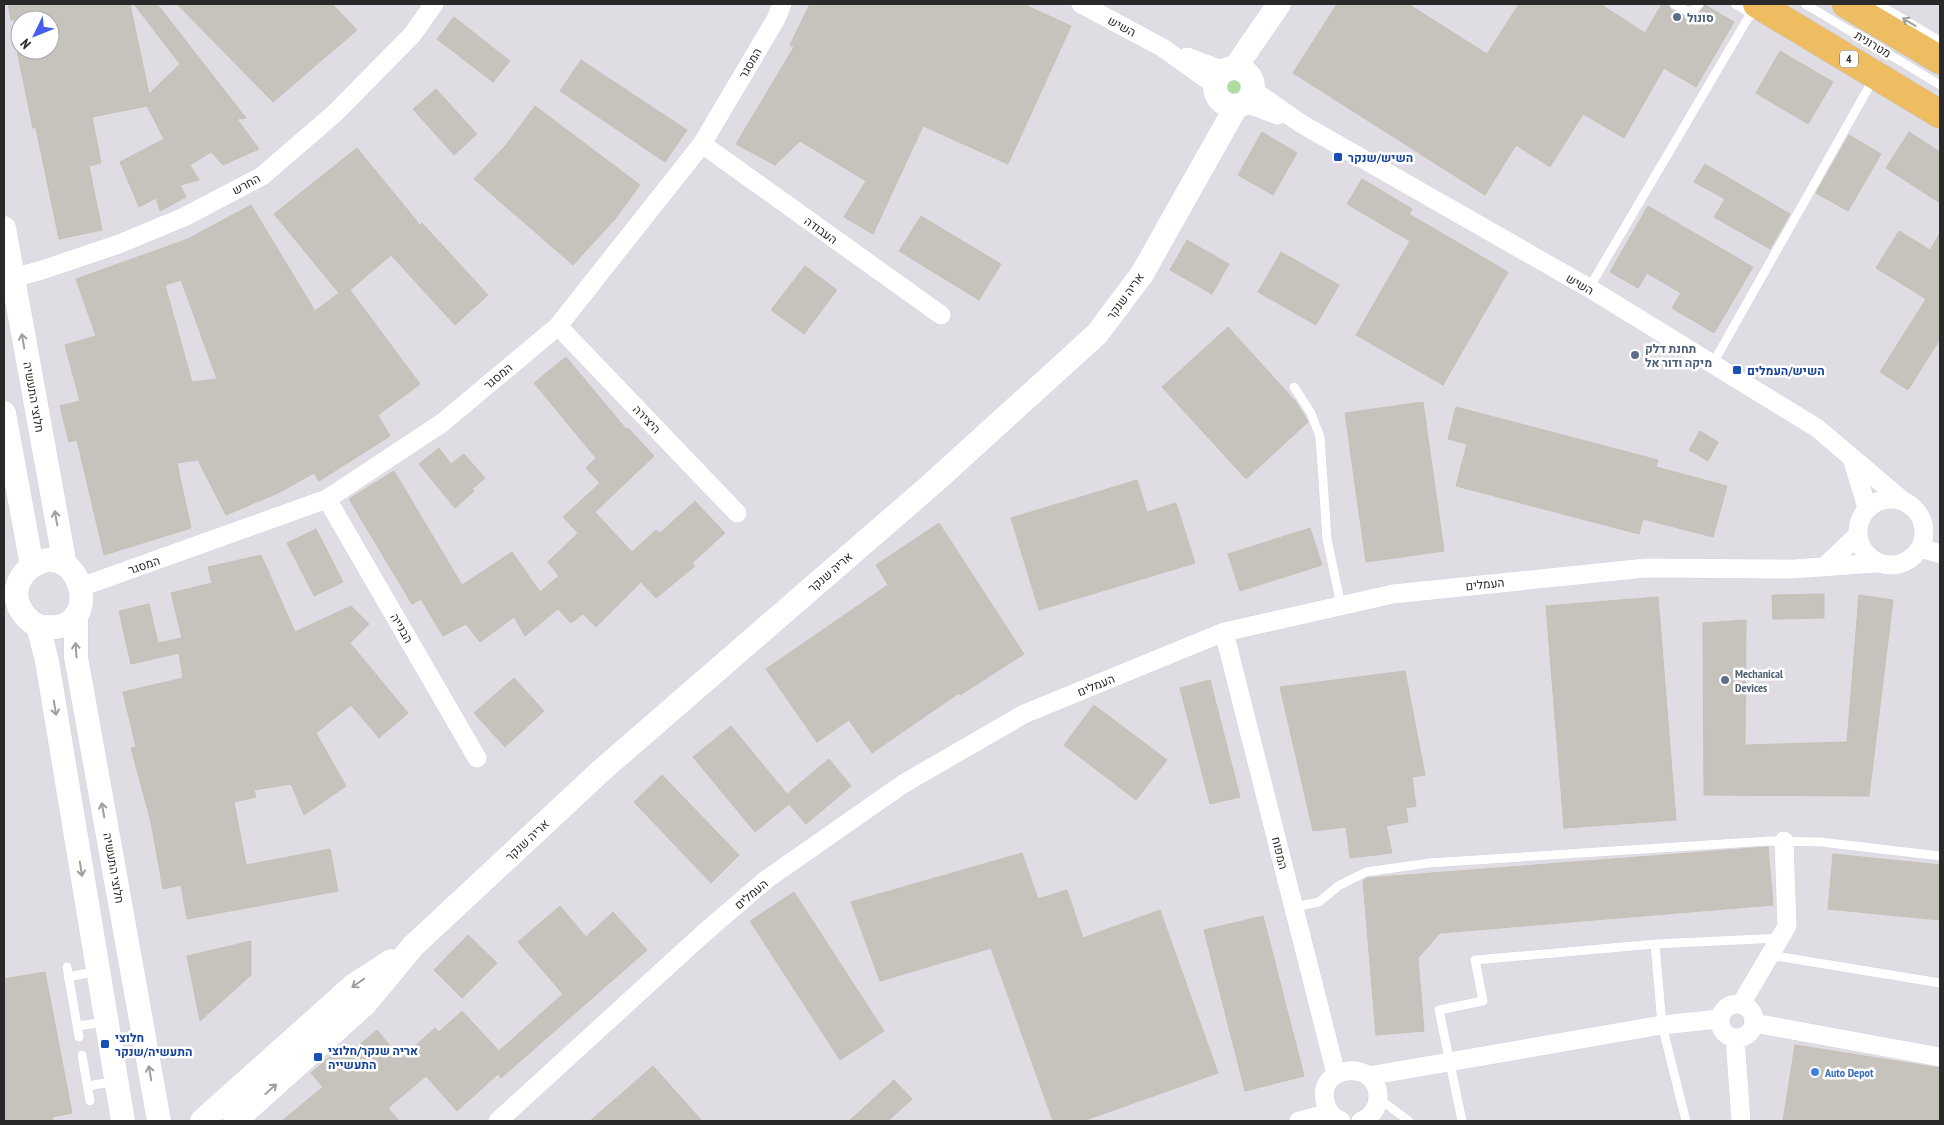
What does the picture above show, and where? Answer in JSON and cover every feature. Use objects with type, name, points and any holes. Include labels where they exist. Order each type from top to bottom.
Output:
[{"type":"highway","points":[[1846,4],[1940,60]]},
{"type":"highway","name":"4","points":[[1756,12],[1940,114]]},
{"type":"street","name":"החרש","points":[[8,278],[39,272],[119,244],[184,217],[262,176],[334,114],[412,35],[434,4]]},
{"type":"street","name":"המסגר","points":[[81,587],[327,499],[442,423],[558,326],[702,144],[776,19],[782,4]]},
{"type":"street","name":"השיש","points":[[1081,4],[1300,123],[1589,288],[1817,428],[1902,500]]},
{"type":"street","name":"אריה שנקר","points":[[235,1121],[365,1004],[413,946],[603,769],[933,484],[1097,334],[1142,274],[1204,163],[1235,88],[1280,4]]},
{"type":"street","name":"העבודה","points":[[702,144],[941,315]]},
{"type":"street","name":"חלוצי התעשיה","points":[[4,228],[8,278],[65,566],[74,572],[81,587],[81,604],[76,614],[76,657],[159,1121]]},
{"type":"street","name":"היצירה","points":[[558,326],[737,513]]},
{"type":"street","points":[[4,413],[9,477],[32,566]]},
{"type":"street","points":[[1852,458],[1867,508]]},
{"type":"street","points":[[1887,498],[1902,500],[1916,508],[1922,520],[1924,538],[1921,548],[1907,562],[1897,565],[1877,563],[1865,553],[1858,535],[1861,517],[1867,508],[1876,502],[1887,498]]},
{"type":"street","name":"הבנייה","points":[[327,499],[477,758]]},
{"type":"street","points":[[1922,520],[1940,527]]},
{"type":"street","points":[[1824,567],[1858,535]]},
{"type":"street","points":[[1921,548],[1940,554]]},
{"type":"street","points":[[65,566],[54,562],[43,562],[32,566],[18,582],[10,605],[38,626],[59,627],[69,622],[76,614]]},
{"type":"street","name":"העמלים","points":[[498,1121],[704,932],[768,880],[903,784],[1024,714],[1224,632],[1393,594],[1646,568],[1824,567],[1877,563]]},
{"type":"street","points":[[38,626],[47,661],[123,1121]]},
{"type":"street","name":"המפוח","points":[[1224,632],[1336,1074]]},
{"type":"street","points":[[1742,1004],[1787,926],[1784,841]]},
{"type":"street","name":"אריה שנקר","points":[[202,1121],[354,985],[413,946]]},
{"type":"street","points":[[1742,1004],[1752,1012],[1753,1028],[1746,1036],[1735,1038],[1722,1030],[1719,1019],[1728,1005],[1742,1004]]},
{"type":"street","points":[[1368,1076],[1662,1025],[1719,1019]]},
{"type":"street","points":[[1754,1022],[1940,1057]]},
{"type":"street","points":[[1735,1038],[1741,1121]]},
{"type":"street","points":[[1299,1121],[1336,1117],[1324,1097],[1330,1080],[1336,1074],[1353,1070],[1368,1076],[1374,1082],[1378,1098],[1371,1115],[1361,1121]]},
{"type":"lane","points":[[1674,4],[1687,11],[1693,11],[1699,4]]},
{"type":"lane","points":[[1589,288],[1756,12],[1735,4]]},
{"type":"lane","name":"מטרונית","points":[[1805,4],[1940,85]]},
{"type":"lane","points":[[1878,4],[1940,41]]},
{"type":"lane","points":[[1712,365],[1874,88],[1861,80]]},
{"type":"lane","points":[[1294,387],[1311,413],[1320,437],[1327,538],[1341,605]]},
{"type":"lane","points":[[1294,907],[1318,902],[1338,886],[1366,872],[1429,863],[1734,842],[1784,841],[1821,842],[1940,856]]},
{"type":"lane","points":[[1462,1121],[1448,1062],[1439,1010],[1483,1002],[1475,960],[1655,944],[1780,938]]},
{"type":"lane","points":[[1655,944],[1662,1025],[1686,1121]]},
{"type":"lane","points":[[1770,955],[1940,983]]},
{"type":"lane","points":[[66,967],[79,1037]]},
{"type":"lane","points":[[68,977],[98,972]]},
{"type":"lane","points":[[77,1026],[106,1022]]},
{"type":"lane","points":[[82,1055],[90,1101]]},
{"type":"lane","points":[[88,1086],[116,1081]]},
{"type":"lane","points":[[1378,1098],[1410,1121]]},
{"type":"shaded area","points":[[4,4],[1940,4],[1940,1121],[4,1121]]},
{"type":"green space","points":[[1229,75],[1239,75],[1246,82],[1246,92],[1239,99],[1229,99],[1222,92],[1222,82]]},
{"type":"building","points":[[8,4],[130,4],[149,94],[180,64],[134,4],[157,4],[246,118],[237,119],[259,149],[223,165],[211,152],[190,165],[199,180],[180,185],[186,197],[160,211],[156,198],[139,207],[120,162],[164,139],[147,106],[92,117],[101,163],[89,166],[102,230],[59,239],[36,128],[33,128],[19,60],[60,60],[60,10],[10,10],[10,15]]},
{"type":"building","points":[[177,4],[332,4],[357,30],[273,102]]},
{"type":"building","points":[[810,4],[1023,4],[1071,26],[1008,164],[923,126],[873,234],[844,217],[866,181],[800,141],[775,165],[736,144],[794,47],[790,45]]},
{"type":"building","points":[[1337,4],[1408,4],[1487,54],[1519,4],[1600,4],[1645,33],[1662,4],[1668,4],[1671,10],[1687,17],[1696,16],[1705,5],[1734,22],[1696,87],[1664,68],[1624,138],[1583,114],[1550,167],[1516,145],[1485,195],[1293,73]]},
{"type":"building","points":[[454,17],[510,61],[493,82],[437,39]]},
{"type":"building","points":[[1780,51],[1833,82],[1808,124],[1756,93]]},
{"type":"building","points":[[581,60],[687,130],[665,162],[560,91]]},
{"type":"building","points":[[436,89],[477,134],[454,155],[413,109]]},
{"type":"building","points":[[535,106],[640,185],[615,219],[573,265],[474,179],[506,145]]},
{"type":"building","points":[[1262,132],[1297,153],[1273,195],[1238,175]]},
{"type":"building","points":[[1909,132],[1940,152],[1940,203],[1886,168]]},
{"type":"building","points":[[1849,135],[1881,154],[1848,211],[1816,193]]},
{"type":"building","points":[[357,148],[420,225],[422,223],[488,295],[455,325],[391,255],[350,290],[420,384],[378,415],[390,436],[319,481],[314,473],[278,493],[226,515],[198,460],[177,463],[191,528],[104,555],[77,440],[69,442],[60,406],[80,401],[65,345],[96,336],[76,279],[188,239],[251,205],[315,311],[339,293],[274,214]],"holes":[[[181,280],[217,379],[192,382],[165,285]]]},
{"type":"building","points":[[1705,164],[1790,214],[1770,249],[1714,217],[1725,199],[1694,182]]},
{"type":"building","points":[[1362,179],[1412,209],[1409,214],[1508,272],[1443,385],[1356,335],[1410,241],[1347,204]]},
{"type":"building","points":[[1648,206],[1753,267],[1714,333],[1672,308],[1681,293],[1647,273],[1638,288],[1610,272]]},
{"type":"building","points":[[921,216],[1001,264],[979,300],[899,251]]},
{"type":"building","points":[[1899,231],[1930,250],[1940,233],[1940,339],[1908,390],[1880,372],[1926,299],[1876,268]]},
{"type":"building","points":[[1187,240],[1229,264],[1212,294],[1170,270]]},
{"type":"building","points":[[1281,252],[1339,285],[1316,325],[1258,292]]},
{"type":"building","points":[[805,266],[837,290],[804,334],[771,310]]},
{"type":"building","points":[[1228,327],[1296,402],[1308,422],[1246,479],[1162,387]]},
{"type":"building","points":[[566,357],[627,430],[628,428],[654,456],[595,512],[632,552],[656,530],[660,533],[695,501],[725,533],[692,563],[695,566],[656,598],[641,582],[596,627],[583,614],[571,623],[558,609],[525,636],[514,617],[480,642],[466,624],[443,636],[421,599],[412,604],[349,499],[394,471],[462,585],[512,552],[540,592],[559,576],[548,562],[578,533],[563,517],[600,483],[586,468],[596,458],[534,383]]},
{"type":"building","points":[[1423,402],[1444,551],[1366,562],[1345,413]]},
{"type":"building","points":[[1456,407],[1658,460],[1656,467],[1727,486],[1713,537],[1643,519],[1639,534],[1456,486],[1467,444],[1448,439]]},
{"type":"building","points":[[1700,431],[1718,442],[1708,461],[1689,450]]},
{"type":"building","points":[[439,448],[451,464],[464,454],[485,478],[455,508],[419,464]]},
{"type":"building","points":[[1137,480],[1147,512],[1176,503],[1195,563],[1039,610],[1011,518]]},
{"type":"building","points":[[939,523],[1024,654],[960,695],[959,693],[872,753],[849,720],[817,742],[766,669],[888,585],[876,565]]},
{"type":"building","points":[[1310,528],[1322,565],[1240,591],[1228,554]]},
{"type":"building","points":[[316,529],[343,582],[314,596],[287,543]]},
{"type":"building","points":[[261,555],[295,632],[351,606],[369,624],[350,643],[408,713],[379,738],[351,705],[316,733],[346,786],[304,815],[291,784],[254,790],[256,797],[234,802],[246,865],[330,849],[338,891],[187,919],[181,885],[163,889],[151,822],[131,748],[136,747],[123,692],[183,678],[179,653],[131,664],[119,611],[149,604],[158,643],[182,638],[171,593],[212,583],[208,567]]},
{"type":"building","points":[[1824,594],[1824,618],[1773,619],[1772,595]]},
{"type":"building","points":[[1859,595],[1893,600],[1869,796],[1704,795],[1703,623],[1746,620],[1745,745],[1847,742]]},
{"type":"building","points":[[1658,597],[1676,820],[1564,828],[1546,606]]},
{"type":"building","points":[[1405,671],[1425,775],[1412,777],[1416,806],[1406,808],[1408,822],[1386,826],[1392,853],[1350,858],[1346,827],[1313,831],[1280,687]]},
{"type":"building","points":[[514,678],[544,711],[505,747],[474,713]]},
{"type":"building","points":[[1210,680],[1240,797],[1210,804],[1180,688]]},
{"type":"building","points":[[1094,705],[1167,760],[1136,800],[1064,745]]},
{"type":"building","points":[[731,726],[787,794],[829,759],[851,786],[806,824],[789,804],[755,832],[693,757]]},
{"type":"building","points":[[662,775],[739,855],[711,883],[634,802]]},
{"type":"building","points":[[1768,847],[1773,905],[1440,933],[1418,958],[1424,1031],[1376,1035],[1363,881],[1367,878]]},
{"type":"building","points":[[1022,853],[1038,899],[1067,890],[1083,938],[1160,910],[1218,1073],[1083,1121],[1053,1121],[991,948],[880,981],[851,902]]},
{"type":"building","points":[[1833,854],[1940,865],[1940,920],[1828,909]]},
{"type":"building","points":[[794,892],[884,1031],[840,1060],[750,921]]},
{"type":"building","points":[[560,906],[586,937],[613,912],[647,950],[501,1078],[498,1074],[457,1111],[426,1076],[388,1108],[399,1121],[282,1121],[323,1087],[311,1073],[339,1049],[345,1057],[377,1030],[401,1059],[435,1028],[439,1032],[462,1011],[499,1051],[563,994],[518,942]]},
{"type":"building","points":[[1263,916],[1304,1076],[1245,1091],[1204,930]]},
{"type":"building","points":[[468,935],[497,963],[462,998],[434,970]]},
{"type":"building","points":[[251,941],[251,975],[200,1021],[187,956]]},
{"type":"building","points":[[45,972],[72,1113],[52,1117],[53,1121],[4,1121],[4,979]]},
{"type":"building","points":[[1795,1045],[1940,1068],[1940,1121],[1783,1121]]},
{"type":"building","points":[[653,1066],[702,1121],[590,1121]]},
{"type":"building","points":[[894,1080],[912,1099],[888,1121],[849,1121]]},
{"type":"place","name":"סונול","points":[[1677,17]]},
{"type":"place","name":"השיש/שנקר","points":[[1338,157]]},
{"type":"place","name":"תחנת דלק מיקה ודור אל","points":[[1635,355]]},
{"type":"place","name":"השיש/העמלים","points":[[1737,370]]},
{"type":"place","name":"Mechanical Devices","points":[[1725,680]]},
{"type":"place","name":"חלוצי התעשיה/שנקר","points":[[105,1044]]},
{"type":"place","name":"אריה שנקר/חלוצי התעשייה","points":[[318,1057]]},
{"type":"place","name":"Auto Depot","points":[[1815,1072]]}]
